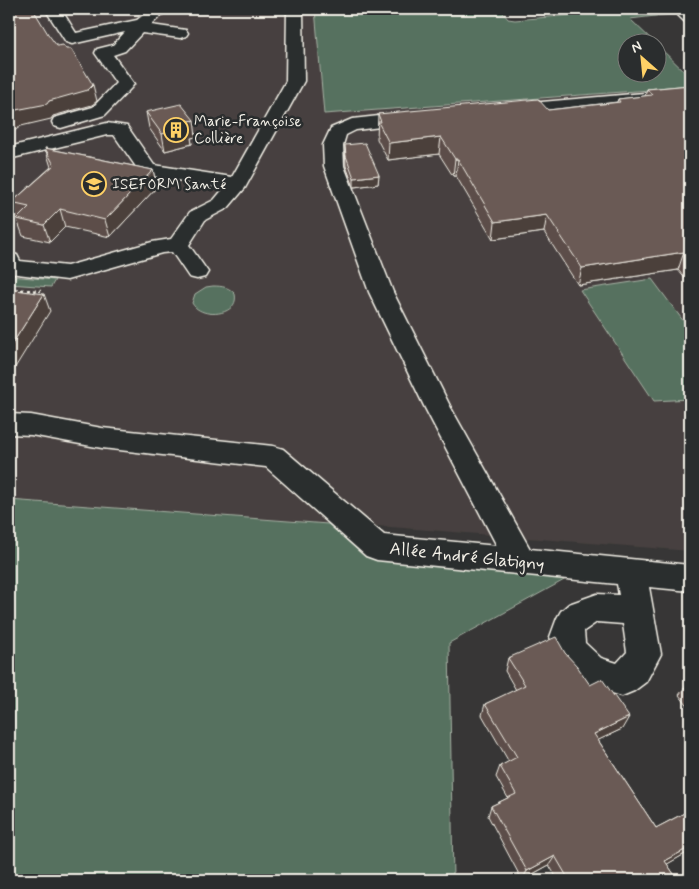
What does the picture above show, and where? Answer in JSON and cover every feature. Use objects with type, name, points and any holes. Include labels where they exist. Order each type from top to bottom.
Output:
[{"type":"street","points":[[53,9],[71,47],[88,53],[103,53],[119,48],[160,9]]},
{"type":"street","points":[[178,245],[198,216],[221,204],[238,184],[295,81],[295,9]]},
{"type":"street","points":[[680,9],[690,18]]},
{"type":"street","points":[[71,47],[140,26],[180,33]]},
{"type":"street","points":[[45,125],[99,111],[124,84],[103,53]]},
{"type":"street","points":[[486,112],[690,94]]},
{"type":"street","points":[[437,116],[352,125],[338,132],[333,145],[334,166],[356,230],[387,305],[438,408],[521,561]]},
{"type":"street","points":[[9,153],[107,129],[120,130],[148,170],[238,184]]},
{"type":"street","points":[[9,260],[11,267],[67,273],[160,246],[178,245]]},
{"type":"street","points":[[178,245],[197,272]]},
{"type":"street","name":"Allée André Glatigny","points":[[9,424],[31,425],[102,438],[273,458],[377,547],[690,578]]},
{"type":"street","points":[[631,572],[638,614]]},
{"type":"shaded area","points":[[9,9],[315,9],[324,113],[690,87],[690,551],[378,526],[328,524],[9,500]]},
{"type":"green space","points":[[315,9],[500,9],[508,19],[515,20],[604,12],[608,9],[666,9],[672,14],[630,19],[644,32],[616,32],[616,82],[666,82],[666,54],[690,77],[690,87],[324,114]]},
{"type":"green space","points":[[9,276],[55,280],[51,287],[9,284]]},
{"type":"green space","points":[[652,279],[690,330],[690,399],[654,401],[580,290]]},
{"type":"green space","points":[[206,287],[225,287],[235,294],[235,301],[232,307],[219,313],[211,313],[203,312],[192,303],[195,294]]},
{"type":"green space","points":[[9,500],[328,524],[365,557],[577,573],[449,643],[453,880],[9,880]]},
{"type":"building","points":[[9,9],[33,9],[57,46],[63,45],[66,49],[71,49],[93,85],[88,90],[49,101],[47,104],[16,110],[9,116]]},
{"type":"building","points":[[690,85],[690,260],[684,252],[582,268],[547,215],[495,222],[458,159],[455,159],[441,137],[389,143],[378,122],[381,122],[378,114],[538,99],[548,110],[620,102],[618,99],[652,95],[647,89]]},
{"type":"building","points":[[181,104],[194,120],[185,122],[189,127],[162,134],[146,112]]},
{"type":"building","points":[[365,143],[379,175],[354,178],[346,156],[345,145]]},
{"type":"building","points":[[45,148],[153,170],[105,220],[60,209],[44,225],[17,219],[29,207],[11,203],[54,165]]},
{"type":"building","points":[[9,289],[44,294],[9,349]]},
{"type":"building","points":[[556,637],[565,653],[590,685],[602,679],[629,717],[594,734],[656,828],[690,810],[690,847],[665,861],[678,880],[569,880],[555,856],[527,871],[491,806],[516,794],[500,766],[517,757],[485,704],[525,685],[508,658]]},
{"type":"place","name":"Marie-Françoise Collière","points":[[176,130]]},
{"type":"place","name":"ISEFORM Santé","points":[[94,184]]}]
